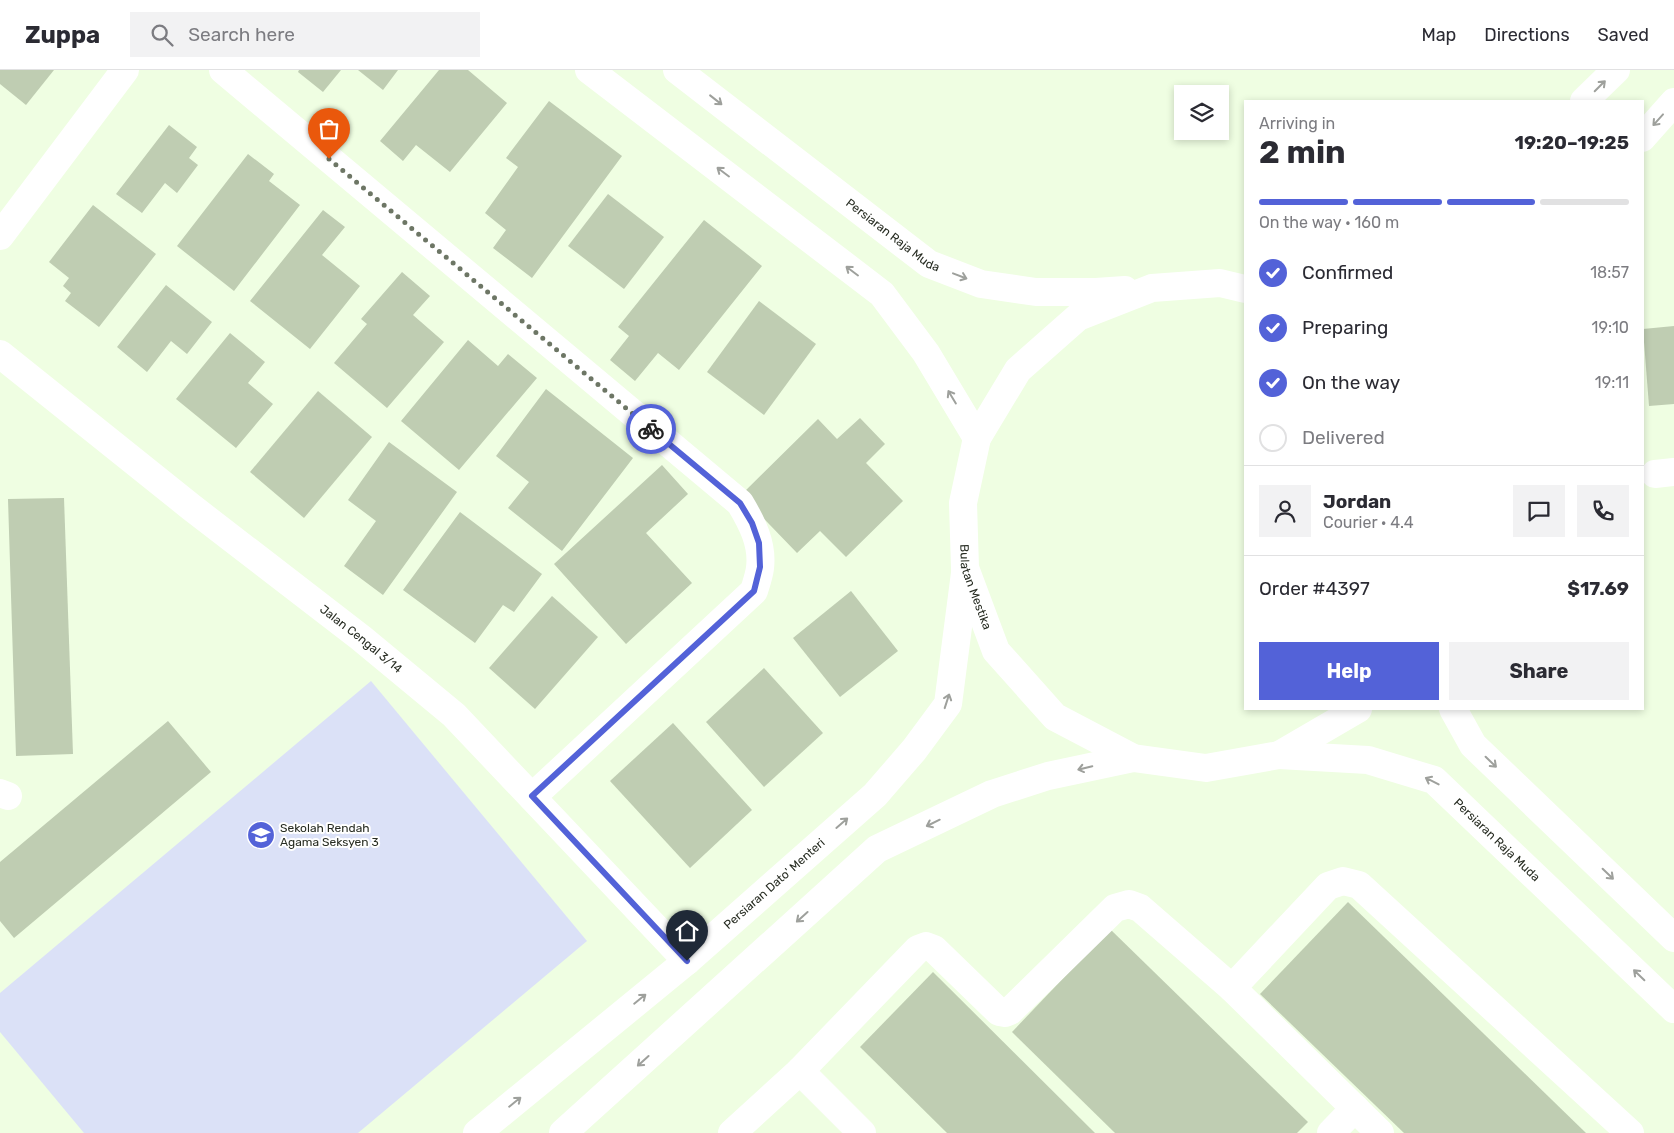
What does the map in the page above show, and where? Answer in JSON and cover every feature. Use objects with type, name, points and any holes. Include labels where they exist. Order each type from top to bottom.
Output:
[{"type":"main road","points":[[0,236],[125,70]]},
{"type":"main road","points":[[223,70],[740,503],[752,523],[759,543],[760,567],[754,591],[532,796]]},
{"type":"main road","points":[[589,70],[882,294],[926,353],[977,438]]},
{"type":"main road","name":"Persiaran Raja Muda","points":[[677,70],[929,264],[981,284],[1036,292],[1096,292],[1152,288]]},
{"type":"main road","points":[[1585,100],[1616,70]]},
{"type":"main road","points":[[1644,136],[1674,102]]},
{"type":"main road","name":"Bulatan Mestika","points":[[1244,288],[1220,283],[1152,288],[1078,317],[1018,370],[977,438],[963,503],[965,568],[996,651],[1055,717],[1133,758],[1206,768],[1279,756],[1356,710]]},
{"type":"main road","name":"Jalan Cengal 3/14","points":[[0,354],[199,513],[361,638],[454,716],[687,961]]},
{"type":"main road","name":"Persiaran Dato' Menteri","points":[[477,1133],[687,961],[875,795],[914,750],[948,704],[965,568]]},
{"type":"main road","points":[[1453,710],[1473,745],[1674,938]]},
{"type":"main road","name":"Persiaran Raja Muda","points":[[1279,756],[1368,760],[1434,780],[1674,1009]]},
{"type":"main road","points":[[563,1133],[877,849],[992,794],[1048,776],[1133,758]]},
{"type":"main road","points":[[1232,988],[1328,886],[1343,881],[1359,885],[1630,1133]]},
{"type":"main road","points":[[732,1133],[800,1071],[918,949],[926,946],[934,948],[999,1012],[1005,1013],[1010,1011],[1115,908],[1129,904],[1140,908],[1232,988],[1380,1133]]},
{"type":"main road","points":[[800,1071],[862,1133]]},
{"type":"main road","points":[[1331,1133],[1355,1108]]},
{"type":"shaded area","points":[[371,681],[587,941],[358,1133],[84,1133],[0,1032],[0,993]]},
{"type":"building","points":[[0,70],[54,70],[26,105],[0,84]]},
{"type":"building","points":[[299,70],[341,70],[323,92],[298,72]]},
{"type":"building","points":[[358,70],[398,70],[383,90]]},
{"type":"building","points":[[439,70],[468,70],[507,103],[450,172],[416,145],[403,161],[380,141]]},
{"type":"building","points":[[549,101],[622,156],[532,278],[493,248],[506,230],[485,213],[518,167],[506,158]]},
{"type":"building","points":[[169,125],[197,147],[189,158],[198,165],[177,193],[165,183],[142,213],[116,194]]},
{"type":"building","points":[[248,154],[274,174],[269,181],[300,205],[234,291],[177,246]]},
{"type":"building","points":[[608,194],[664,237],[624,289],[568,246]]},
{"type":"building","points":[[93,205],[156,254],[99,327],[65,301],[71,293],[63,286],[69,278],[49,262]]},
{"type":"building","points":[[323,210],[345,227],[322,255],[360,286],[310,349],[250,301]]},
{"type":"building","points":[[704,220],[762,266],[679,370],[658,353],[635,381],[610,360],[629,336],[618,327]]},
{"type":"building","points":[[402,272],[430,296],[413,315],[444,342],[387,408],[334,363],[367,324],[361,319]]},
{"type":"building","points":[[166,285],[212,322],[187,354],[171,341],[147,372],[117,347]]},
{"type":"building","points":[[759,301],[816,344],[764,415],[707,372]]},
{"type":"building","points":[[1674,326],[1674,404],[1649,406],[1644,329]]},
{"type":"building","points":[[230,333],[265,362],[248,383],[273,404],[236,448],[176,399]]},
{"type":"building","points":[[468,340],[498,366],[508,354],[537,378],[459,470],[401,421]]},
{"type":"building","points":[[546,389],[633,458],[562,551],[508,508],[529,482],[496,456]]},
{"type":"building","points":[[318,391],[372,437],[304,518],[250,472]]},
{"type":"building","points":[[860,418],[885,444],[866,463],[903,501],[846,557],[820,531],[797,553],[741,495],[818,419],[837,439]]},
{"type":"building","points":[[389,442],[457,492],[383,595],[344,566],[376,521],[348,500]]},
{"type":"building","points":[[662,465],[688,494],[646,533],[692,583],[626,644],[554,564]]},
{"type":"building","points":[[64,498],[73,754],[16,756],[8,499]]},
{"type":"building","points":[[460,512],[542,574],[514,612],[503,605],[475,643],[403,590]]},
{"type":"building","points":[[851,591],[898,651],[840,697],[793,638]]},
{"type":"building","points":[[552,596],[598,637],[535,709],[489,668]]},
{"type":"building","points":[[764,668],[823,733],[764,787],[706,722]]},
{"type":"building","points":[[168,721],[211,772],[14,938],[0,921],[0,862]]},
{"type":"building","points":[[673,723],[752,810],[690,868],[610,781]]},
{"type":"building","points":[[1348,902],[1586,1133],[1404,1133],[1260,994]]},
{"type":"building","points":[[1110,929],[1308,1122],[1297,1133],[1115,1133],[1012,1032]]},
{"type":"building","points":[[933,972],[1095,1133],[947,1133],[860,1047]]},
{"type":"way so far","points":[[329,159],[651,429]]},
{"type":"place","name":"Sekolah Rendah Agama Seksyen 3","points":[[261,835]]},
{"type":"route","points":[[651,429],[740,503],[752,523],[759,543],[760,567],[754,591],[532,796],[687,961]]}]
